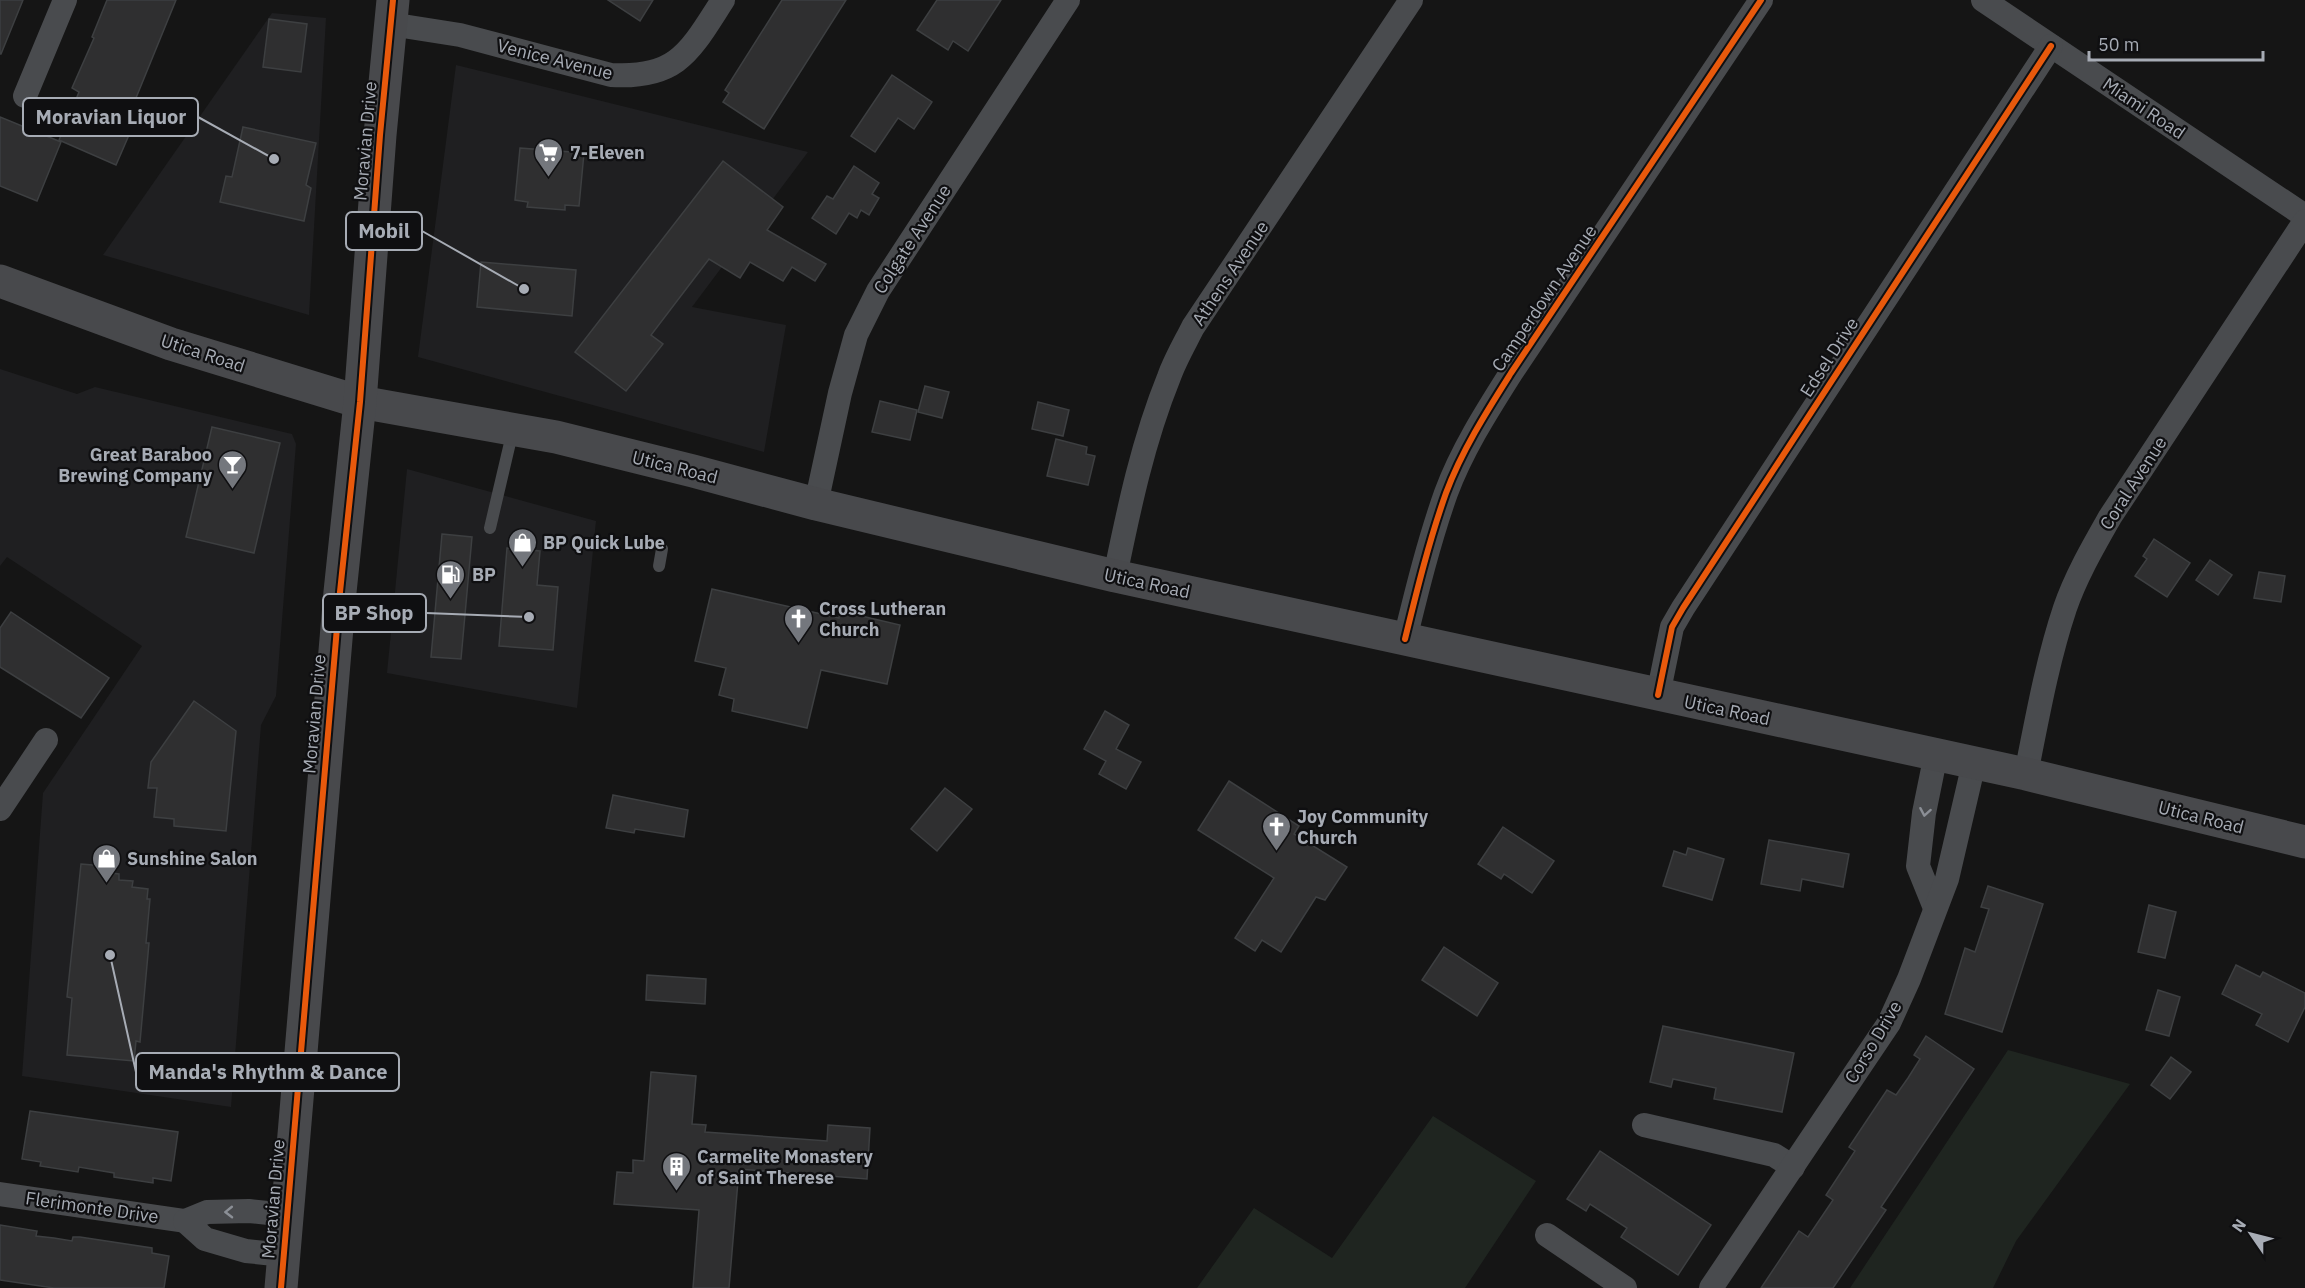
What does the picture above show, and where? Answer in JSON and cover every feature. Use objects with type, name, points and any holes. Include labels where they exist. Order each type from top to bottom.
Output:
[{"type":"main road","name":"Moravian Drive","points":[[281,1288],[339,603],[360,402],[392,12]]},
{"type":"main road","name":"Utica Road","points":[[0,281],[171,344],[360,402],[556,437],[816,504],[1115,576],[2026,774],[2305,842]]},
{"type":"street","points":[[25,96],[65,0]]},
{"type":"street","name":"Venice Avenue","points":[[392,12],[460,34],[611,75],[636,76],[660,71],[681,57],[697,40],[723,0]]},
{"type":"street","name":"Colgate Avenue","points":[[816,504],[840,393],[856,335],[878,291],[1068,0]]},
{"type":"street","name":"Athens Avenue","points":[[1115,576],[1134,482],[1152,424],[1170,374],[1193,327],[1412,0]]},
{"type":"street","name":"Camperdown Avenue","points":[[1405,639],[1428,549],[1446,492],[1473,434],[1511,372],[1761,0]]},
{"type":"street","name":"Miami Road","points":[[1983,0],[2305,216]]},
{"type":"street","name":"Edsel Drive","points":[[1658,695],[1672,627],[1683,608],[2051,46]]},
{"type":"street","name":"Coral Avenue","points":[[2026,774],[2046,679],[2066,607],[2085,560],[2110,517],[2305,220]]},
{"type":"street","points":[[0,809],[46,740]]},
{"type":"street","points":[[1935,908],[1918,866],[1924,813],[1936,754]]},
{"type":"street","name":"Corso Drive","points":[[1711,1288],[1889,1023],[1909,979],[1947,879],[1974,763]]},
{"type":"street","points":[[1644,1125],[1774,1155],[1793,1167]]},
{"type":"street","name":"Flerimonte Drive","points":[[0,1194],[185,1221],[207,1212],[249,1211],[287,1215]]},
{"type":"street","name":"Flerimonte Drive","points":[[185,1221],[205,1239],[246,1251],[284,1255]]},
{"type":"street","points":[[1547,1235],[1626,1288]]},
{"type":"lane","points":[[490,528],[513,429]]},
{"type":"lane","points":[[659,566],[662,549]]},
{"type":"shaded area","points":[[272,13],[326,18],[309,315],[103,255]]},
{"type":"shaded area","points":[[456,65],[808,152],[692,307],[786,325],[764,452],[418,357]]},
{"type":"shaded area","points":[[0,369],[77,394],[95,387],[292,434],[296,444],[276,696],[261,725],[231,1107],[22,1076],[43,793],[142,646],[7,557],[0,566]]},
{"type":"shaded area","points":[[407,469],[596,521],[577,708],[387,673]]},
{"type":"shaded area","points":[[2008,1050],[2130,1084],[2016,1241],[1993,1288],[1850,1288]]},
{"type":"shaded area","points":[[1433,1116],[1536,1181],[1465,1288],[1197,1288],[1254,1208],[1332,1258]]},
{"type":"building","points":[[0,0],[23,0],[1,54],[0,54]]},
{"type":"building","points":[[107,0],[176,0],[127,120],[123,133],[129,135],[116,165],[59,140],[79,92],[72,88],[94,38],[92,37]]},
{"type":"building","points":[[608,0],[653,0],[640,21]]},
{"type":"building","points":[[782,0],[846,0],[764,129],[723,102],[729,93],[725,90]]},
{"type":"building","points":[[937,0],[1001,0],[968,51],[953,41],[948,50],[917,30]]},
{"type":"building","points":[[269,19],[307,24],[301,72],[263,67]]},
{"type":"building","points":[[892,75],[932,102],[914,129],[898,118],[875,152],[851,136]]},
{"type":"building","points":[[0,117],[61,142],[37,201],[0,186]]},
{"type":"building","points":[[243,127],[316,143],[306,185],[311,188],[304,221],[220,202],[226,176],[232,177]]},
{"type":"building","name":"7-Eleven","points":[[520,148],[584,153],[579,206],[565,205],[565,210],[527,207],[528,202],[515,200]]},
{"type":"building","points":[[723,161],[783,207],[767,230],[826,264],[815,281],[792,267],[783,281],[750,262],[740,278],[709,259],[651,335],[663,344],[626,391],[575,352]]},
{"type":"building","points":[[854,166],[879,183],[872,194],[879,198],[869,215],[861,210],[857,218],[849,213],[836,234],[812,218],[827,196],[833,199]]},
{"type":"building","points":[[481,262],[576,270],[572,316],[477,307]]},
{"type":"building","points":[[925,386],[949,392],[942,418],[918,412]]},
{"type":"building","points":[[880,401],[917,410],[910,440],[872,432]]},
{"type":"building","points":[[1038,402],[1069,410],[1063,436],[1032,429]]},
{"type":"building","name":"Great Baraboo Brewing Company","points":[[212,427],[280,443],[254,553],[186,537]]},
{"type":"building","points":[[1056,439],[1087,447],[1086,454],[1095,456],[1088,485],[1047,476]]},
{"type":"building","points":[[442,534],[472,537],[461,659],[431,657]]},
{"type":"building","points":[[2154,539],[2190,563],[2167,597],[2135,576],[2147,559],[2143,556]]},
{"type":"building","points":[[507,548],[540,551],[537,585],[558,587],[553,650],[499,646]]},
{"type":"building","points":[[2210,560],[2232,575],[2218,595],[2196,580]]},
{"type":"building","points":[[2259,572],[2285,576],[2281,602],[2254,598]]},
{"type":"building","name":"Cross Lutheran Church","points":[[712,589],[839,618],[840,611],[900,625],[887,684],[821,670],[807,728],[732,711],[734,699],[719,695],[726,668],[695,661]]},
{"type":"building","points":[[11,612],[109,678],[81,718],[0,667],[0,628]]},
{"type":"building","points":[[194,701],[236,731],[226,831],[174,826],[174,819],[154,817],[157,788],[148,788],[151,762]]},
{"type":"building","points":[[1105,711],[1129,725],[1116,749],[1141,762],[1126,789],[1099,774],[1106,761],[1084,749]]},
{"type":"building","name":"Joy Community Church","points":[[1229,781],[1299,826],[1294,834],[1347,867],[1325,900],[1316,897],[1281,952],[1262,940],[1255,951],[1235,938],[1274,878],[1198,830]]},
{"type":"building","points":[[945,788],[972,809],[937,851],[911,829]]},
{"type":"building","points":[[613,795],[688,810],[684,837],[635,829],[634,833],[606,828]]},
{"type":"building","points":[[1503,827],[1554,861],[1532,893],[1504,874],[1501,879],[1478,864]]},
{"type":"building","points":[[1769,840],[1849,854],[1843,887],[1802,879],[1800,891],[1761,884]]},
{"type":"building","points":[[1688,848],[1724,859],[1712,900],[1663,886],[1674,851],[1686,855]]},
{"type":"building","points":[[81,864],[104,866],[103,872],[119,874],[119,880],[133,881],[132,887],[148,889],[147,899],[150,899],[146,943],[149,943],[140,1042],[136,1041],[134,1061],[67,1055],[72,998],[67,997]]},
{"type":"building","points":[[1988,886],[2043,904],[2002,1032],[1945,1014],[1965,948],[1975,952],[1989,909],[1981,907]]},
{"type":"building","points":[[2149,905],[2176,912],[2165,958],[2138,952]]},
{"type":"building","points":[[1444,947],[1498,983],[1477,1016],[1422,980]]},
{"type":"building","points":[[2236,965],[2260,977],[2263,972],[2305,993],[2305,1007],[2288,1042],[2256,1025],[2262,1014],[2222,994]]},
{"type":"building","points":[[647,975],[706,979],[705,1004],[646,1000]]},
{"type":"building","points":[[2158,990],[2180,997],[2169,1036],[2146,1030]]},
{"type":"building","points":[[1663,1026],[1794,1053],[1782,1112],[1714,1099],[1716,1088],[1673,1079],[1671,1087],[1650,1082]]},
{"type":"building","points":[[1926,1036],[1974,1069],[1881,1207],[1886,1210],[1833,1288],[1761,1288],[1799,1231],[1808,1237],[1833,1200],[1826,1195],[1855,1151],[1849,1147],[1887,1090],[1896,1095],[1908,1078],[1920,1059],[1914,1055]]},
{"type":"building","points":[[2171,1057],[2191,1072],[2170,1099],[2151,1085]]},
{"type":"building","name":"Carmelite Monastery of Saint Therese","points":[[651,1072],[696,1076],[692,1124],[706,1125],[705,1132],[827,1141],[828,1125],[870,1128],[867,1179],[739,1169],[729,1288],[693,1288],[699,1210],[614,1204],[617,1172],[633,1173],[633,1160],[644,1161]]},
{"type":"building","points":[[30,1111],[178,1132],[171,1181],[153,1178],[153,1183],[114,1177],[114,1173],[79,1167],[78,1172],[40,1166],[41,1162],[22,1159]]},
{"type":"building","points":[[1600,1151],[1711,1225],[1678,1275],[1621,1237],[1627,1228],[1590,1204],[1586,1211],[1567,1199]]},
{"type":"building","points":[[0,1225],[37,1231],[36,1236],[72,1241],[73,1237],[80,1237],[152,1248],[152,1253],[169,1256],[164,1288],[54,1288],[0,1280]]},
{"type":"cycle path","points":[[281,1288],[340,592],[360,402],[380,135],[393,0]]},
{"type":"cycle path","points":[[1405,639],[1446,493],[1476,431],[1511,373],[1761,0]]},
{"type":"cycle path","points":[[1658,695],[1672,627],[1683,608],[2051,46]]},
{"type":"place","name":"Moravian Liquor","points":[[274,159]]},
{"type":"place","name":"7-Eleven","points":[[549,178]]},
{"type":"place","name":"Mobil","points":[[524,289]]},
{"type":"place","name":"Great Baraboo Brewing Company","points":[[233,490]]},
{"type":"place","name":"BP Quick Lube","points":[[522,568]]},
{"type":"place","name":"BP","points":[[451,600]]},
{"type":"place","name":"BP Shop","points":[[529,617]]},
{"type":"place","name":"Cross Lutheran Church","points":[[798,644]]},
{"type":"place","name":"Joy Community Church","points":[[1276,852]]},
{"type":"place","name":"Sunshine Salon","points":[[106,884]]},
{"type":"place","name":"Manda's Rhythm & Dance","points":[[110,955]]},
{"type":"place","name":"Carmelite Monastery of Saint Therese","points":[[676,1192]]}]
